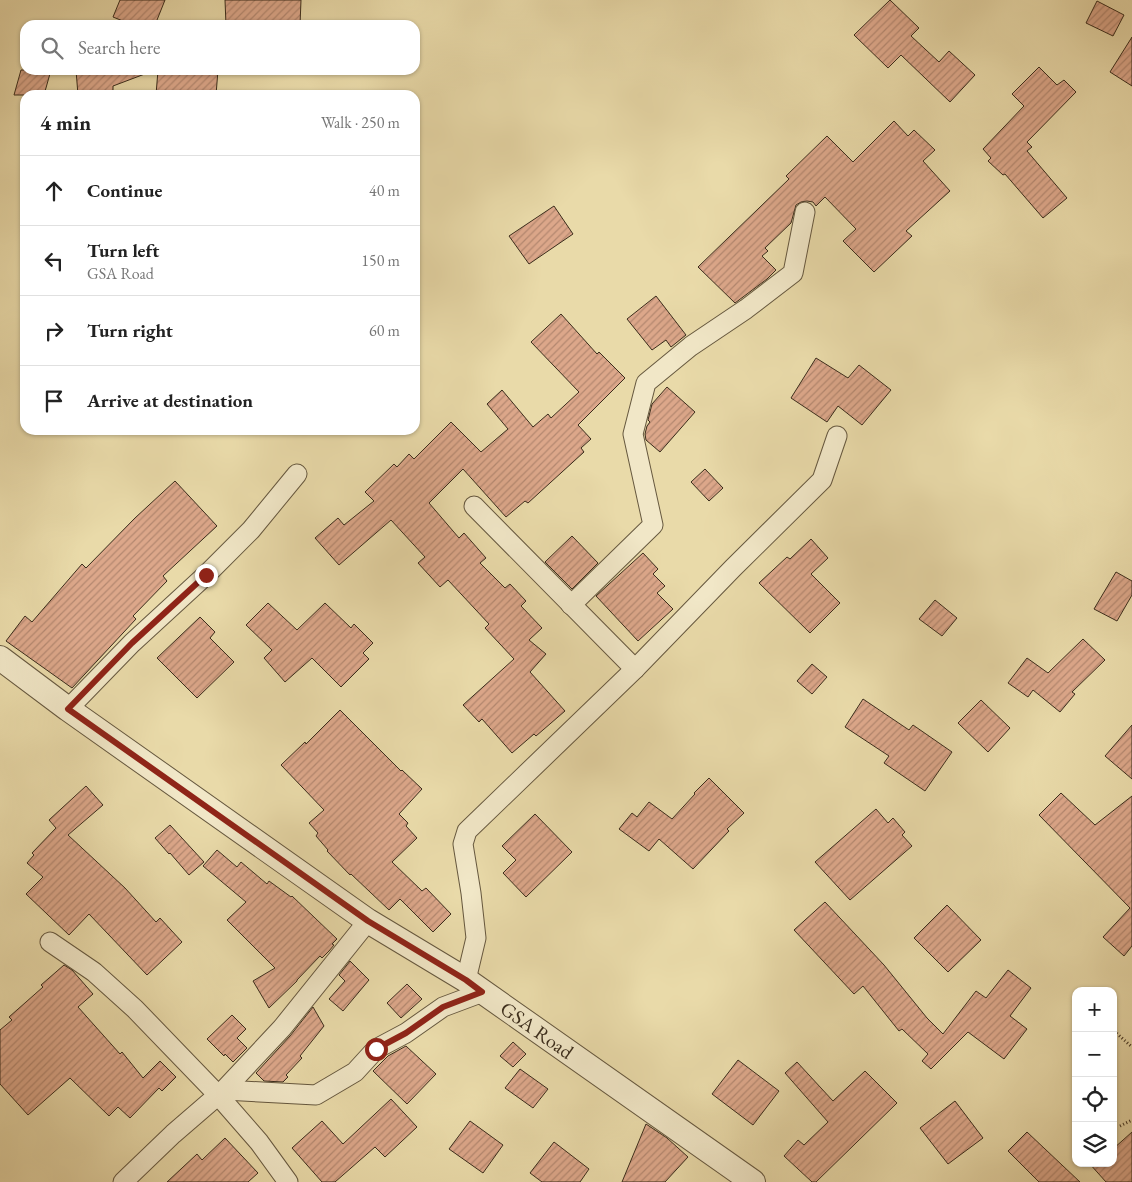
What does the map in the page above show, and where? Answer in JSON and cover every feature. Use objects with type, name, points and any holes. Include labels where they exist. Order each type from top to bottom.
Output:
[{"type":"street","points":[[571,605],[653,525],[633,434],[646,383],[691,346],[746,309],[793,273],[805,212]]},
{"type":"street","points":[[221,1092],[316,1095],[356,1072],[376,1049],[406,1033],[474,986],[476,938],[472,892],[463,844],[467,831],[635,669],[822,480],[837,436]]},
{"type":"street","points":[[68,709],[132,643],[206,575],[251,530],[296,474]]},
{"type":"street","points":[[474,506],[635,669]]},
{"type":"street","name":"GSA Road","points":[[0,658],[68,709],[368,921],[474,986],[753,1182]]},
{"type":"street","points":[[123,1182],[173,1134],[221,1092],[282,1028],[368,921]]},
{"type":"street","points":[[50,942],[94,972],[221,1092],[288,1182]]},
{"type":"path","points":[[1115,1032],[1132,1047]]},
{"type":"path","points":[[1120,1126],[1132,1120]]},
{"type":"building","points":[[120,0],[165,0],[157,20],[120,20],[113,17]]},
{"type":"building","points":[[225,0],[301,0],[300,20],[226,20]]},
{"type":"building","points":[[890,0],[919,28],[911,36],[939,62],[949,51],[975,75],[950,102],[901,55],[888,68],[854,35]]},
{"type":"building","points":[[1097,1],[1124,15],[1113,36],[1086,23]]},
{"type":"building","points":[[1132,37],[1132,86],[1110,72]]},
{"type":"building","points":[[1039,67],[1057,85],[1064,80],[1076,92],[1027,142],[1032,147],[1027,151],[1067,198],[1043,218],[1005,174],[1003,175],[988,161],[991,158],[983,149],[1024,106],[1012,94]]},
{"type":"building","points":[[20,74],[50,75],[45,90],[20,90],[20,95],[14,95]]},
{"type":"building","points":[[76,75],[142,75],[113,86],[113,90],[78,90]]},
{"type":"building","points":[[158,75],[218,75],[216,90],[156,90]]},
{"type":"building","points":[[894,121],[908,136],[914,130],[935,150],[923,161],[950,191],[906,231],[912,236],[874,272],[843,241],[856,229],[825,197],[816,206],[813,202],[807,201],[796,205],[791,223],[765,248],[768,251],[762,256],[776,270],[735,303],[698,267],[789,179],[786,176],[827,136],[853,162]]},
{"type":"building","points":[[554,206],[573,234],[529,264],[509,236]]},
{"type":"building","points":[[656,296],[686,335],[671,347],[666,340],[652,350],[627,319]]},
{"type":"building","points":[[561,314],[597,354],[599,352],[625,378],[578,425],[591,439],[581,448],[584,452],[528,503],[525,501],[506,517],[463,469],[429,503],[459,538],[464,533],[486,558],[480,563],[505,588],[510,584],[526,601],[521,606],[542,628],[529,640],[546,654],[530,672],[565,711],[536,736],[534,734],[512,753],[482,719],[479,722],[463,705],[514,659],[485,628],[489,624],[448,580],[440,587],[418,563],[425,557],[391,520],[339,565],[315,538],[338,518],[344,525],[374,501],[365,492],[394,464],[397,467],[409,454],[414,459],[451,422],[481,452],[508,429],[487,404],[502,390],[533,427],[548,414],[551,418],[579,392],[531,342]]},
{"type":"building","points":[[816,358],[848,378],[859,365],[891,390],[862,425],[838,406],[827,422],[791,398]]},
{"type":"building","points":[[667,387],[695,412],[660,452],[646,440],[645,434],[650,422],[648,420],[652,404]]},
{"type":"building","points":[[705,469],[723,488],[709,501],[691,482]]},
{"type":"building","points":[[175,481],[217,526],[163,576],[167,581],[133,616],[136,619],[72,688],[6,641],[25,616],[32,622],[82,564],[86,568],[135,518]]},
{"type":"building","points":[[572,536],[598,563],[572,589],[545,562]]},
{"type":"building","points":[[811,539],[828,558],[811,574],[840,603],[810,633],[759,583],[787,557],[790,559]]},
{"type":"building","points":[[643,553],[658,569],[653,574],[665,586],[657,593],[673,609],[638,641],[596,596]]},
{"type":"building","points":[[1116,572],[1132,581],[1132,595],[1117,621],[1094,609]]},
{"type":"building","points":[[935,600],[957,618],[942,636],[919,619]]},
{"type":"building","points":[[268,603],[297,630],[325,603],[351,628],[354,624],[373,643],[363,653],[369,659],[341,687],[312,658],[285,682],[264,658],[272,650],[246,625]]},
{"type":"building","points":[[200,617],[215,632],[210,638],[234,662],[197,698],[157,658]]},
{"type":"building","points":[[1083,639],[1105,660],[1072,692],[1075,694],[1060,712],[1033,690],[1028,697],[1008,683],[1027,658],[1048,673]]},
{"type":"building","points":[[812,664],[827,677],[812,694],[797,681]]},
{"type":"building","points":[[863,699],[909,730],[913,725],[952,752],[925,791],[884,763],[889,756],[845,727]]},
{"type":"building","points":[[981,700],[1010,728],[988,752],[958,723]]},
{"type":"building","points":[[340,710],[401,771],[422,789],[399,814],[408,823],[406,826],[417,838],[392,862],[422,891],[426,888],[451,914],[433,932],[400,899],[389,910],[350,875],[327,851],[316,836],[318,833],[309,823],[324,810],[281,765],[305,742],[306,744]]},
{"type":"building","points":[[1132,725],[1132,779],[1105,756]]},
{"type":"building","points":[[709,778],[744,813],[727,829],[729,831],[693,869],[659,839],[649,851],[619,829],[632,813],[637,817],[649,802],[672,819]]},
{"type":"building","points":[[86,786],[103,805],[68,835],[125,888],[156,922],[160,918],[182,942],[147,975],[89,914],[69,935],[26,894],[43,877],[27,863],[34,855],[32,853],[56,828],[49,820]]},
{"type":"building","points":[[1061,793],[1095,825],[1132,796],[1132,946],[1124,956],[1103,937],[1130,908],[1039,815]]},
{"type":"building","points":[[876,809],[888,823],[893,818],[905,832],[902,835],[912,846],[850,900],[815,862]]},
{"type":"building","points":[[535,814],[572,852],[526,897],[503,873],[516,860],[502,846]]},
{"type":"building","points":[[170,825],[204,862],[189,875],[155,838]]},
{"type":"building","points":[[217,850],[237,867],[241,862],[267,884],[269,881],[292,896],[337,939],[329,951],[322,958],[320,956],[269,1008],[253,981],[275,968],[227,920],[246,902],[203,866]]},
{"type":"building","points":[[825,902],[884,965],[927,1018],[943,1034],[976,991],[986,998],[1008,970],[1031,988],[1010,1016],[1027,1029],[1004,1059],[968,1032],[931,1069],[922,1061],[928,1054],[902,1029],[899,1031],[863,986],[854,994],[794,930]]},
{"type":"building","points":[[947,905],[981,940],[948,972],[914,938]]},
{"type":"building","points":[[350,961],[369,980],[343,1011],[329,999],[345,981],[339,975]]},
{"type":"building","points":[[64,965],[72,970],[93,994],[78,1007],[120,1054],[122,1052],[143,1078],[160,1061],[176,1077],[162,1091],[159,1088],[130,1118],[118,1107],[109,1116],[70,1078],[28,1115],[0,1084],[0,1030],[12,1020],[9,1017],[43,987],[41,985]]},
{"type":"building","points":[[407,984],[422,999],[401,1018],[387,1003]]},
{"type":"building","points":[[313,1007],[324,1026],[300,1056],[302,1058],[286,1075],[288,1077],[283,1082],[264,1081],[256,1073],[290,1036]]},
{"type":"building","points":[[232,1015],[246,1029],[237,1038],[247,1048],[233,1062],[207,1039]]},
{"type":"building","points":[[513,1042],[526,1054],[513,1067],[500,1056]]},
{"type":"building","points":[[406,1046],[436,1074],[407,1104],[373,1071],[388,1056]]},
{"type":"building","points":[[738,1060],[779,1091],[753,1125],[712,1094]]},
{"type":"building","points":[[797,1062],[833,1101],[865,1071],[897,1103],[816,1182],[812,1182],[784,1156],[798,1140],[804,1145],[828,1122],[785,1073]]},
{"type":"building","points":[[520,1069],[548,1089],[533,1108],[505,1088]]},
{"type":"building","points":[[391,1099],[417,1127],[385,1157],[375,1147],[335,1182],[322,1182],[292,1148],[322,1121],[343,1144]]},
{"type":"building","points":[[955,1101],[983,1138],[948,1164],[920,1128]]},
{"type":"building","points":[[470,1121],[503,1145],[483,1173],[449,1149]]},
{"type":"building","points":[[646,1124],[667,1138],[688,1157],[665,1182],[622,1182]]},
{"type":"building","points":[[1027,1132],[1080,1182],[1039,1182],[1008,1151]]},
{"type":"building","points":[[1132,1132],[1132,1182],[1106,1182],[1093,1167],[1117,1167],[1117,1145]]},
{"type":"building","points":[[225,1138],[258,1173],[248,1182],[167,1182],[197,1154],[202,1160]]},
{"type":"building","points":[[554,1142],[589,1169],[580,1182],[542,1182],[530,1173]]},
{"type":"route","points":[[206,575],[132,643],[68,709],[368,921],[466,980],[482,992],[443,1007],[406,1033],[376,1049]]}]
